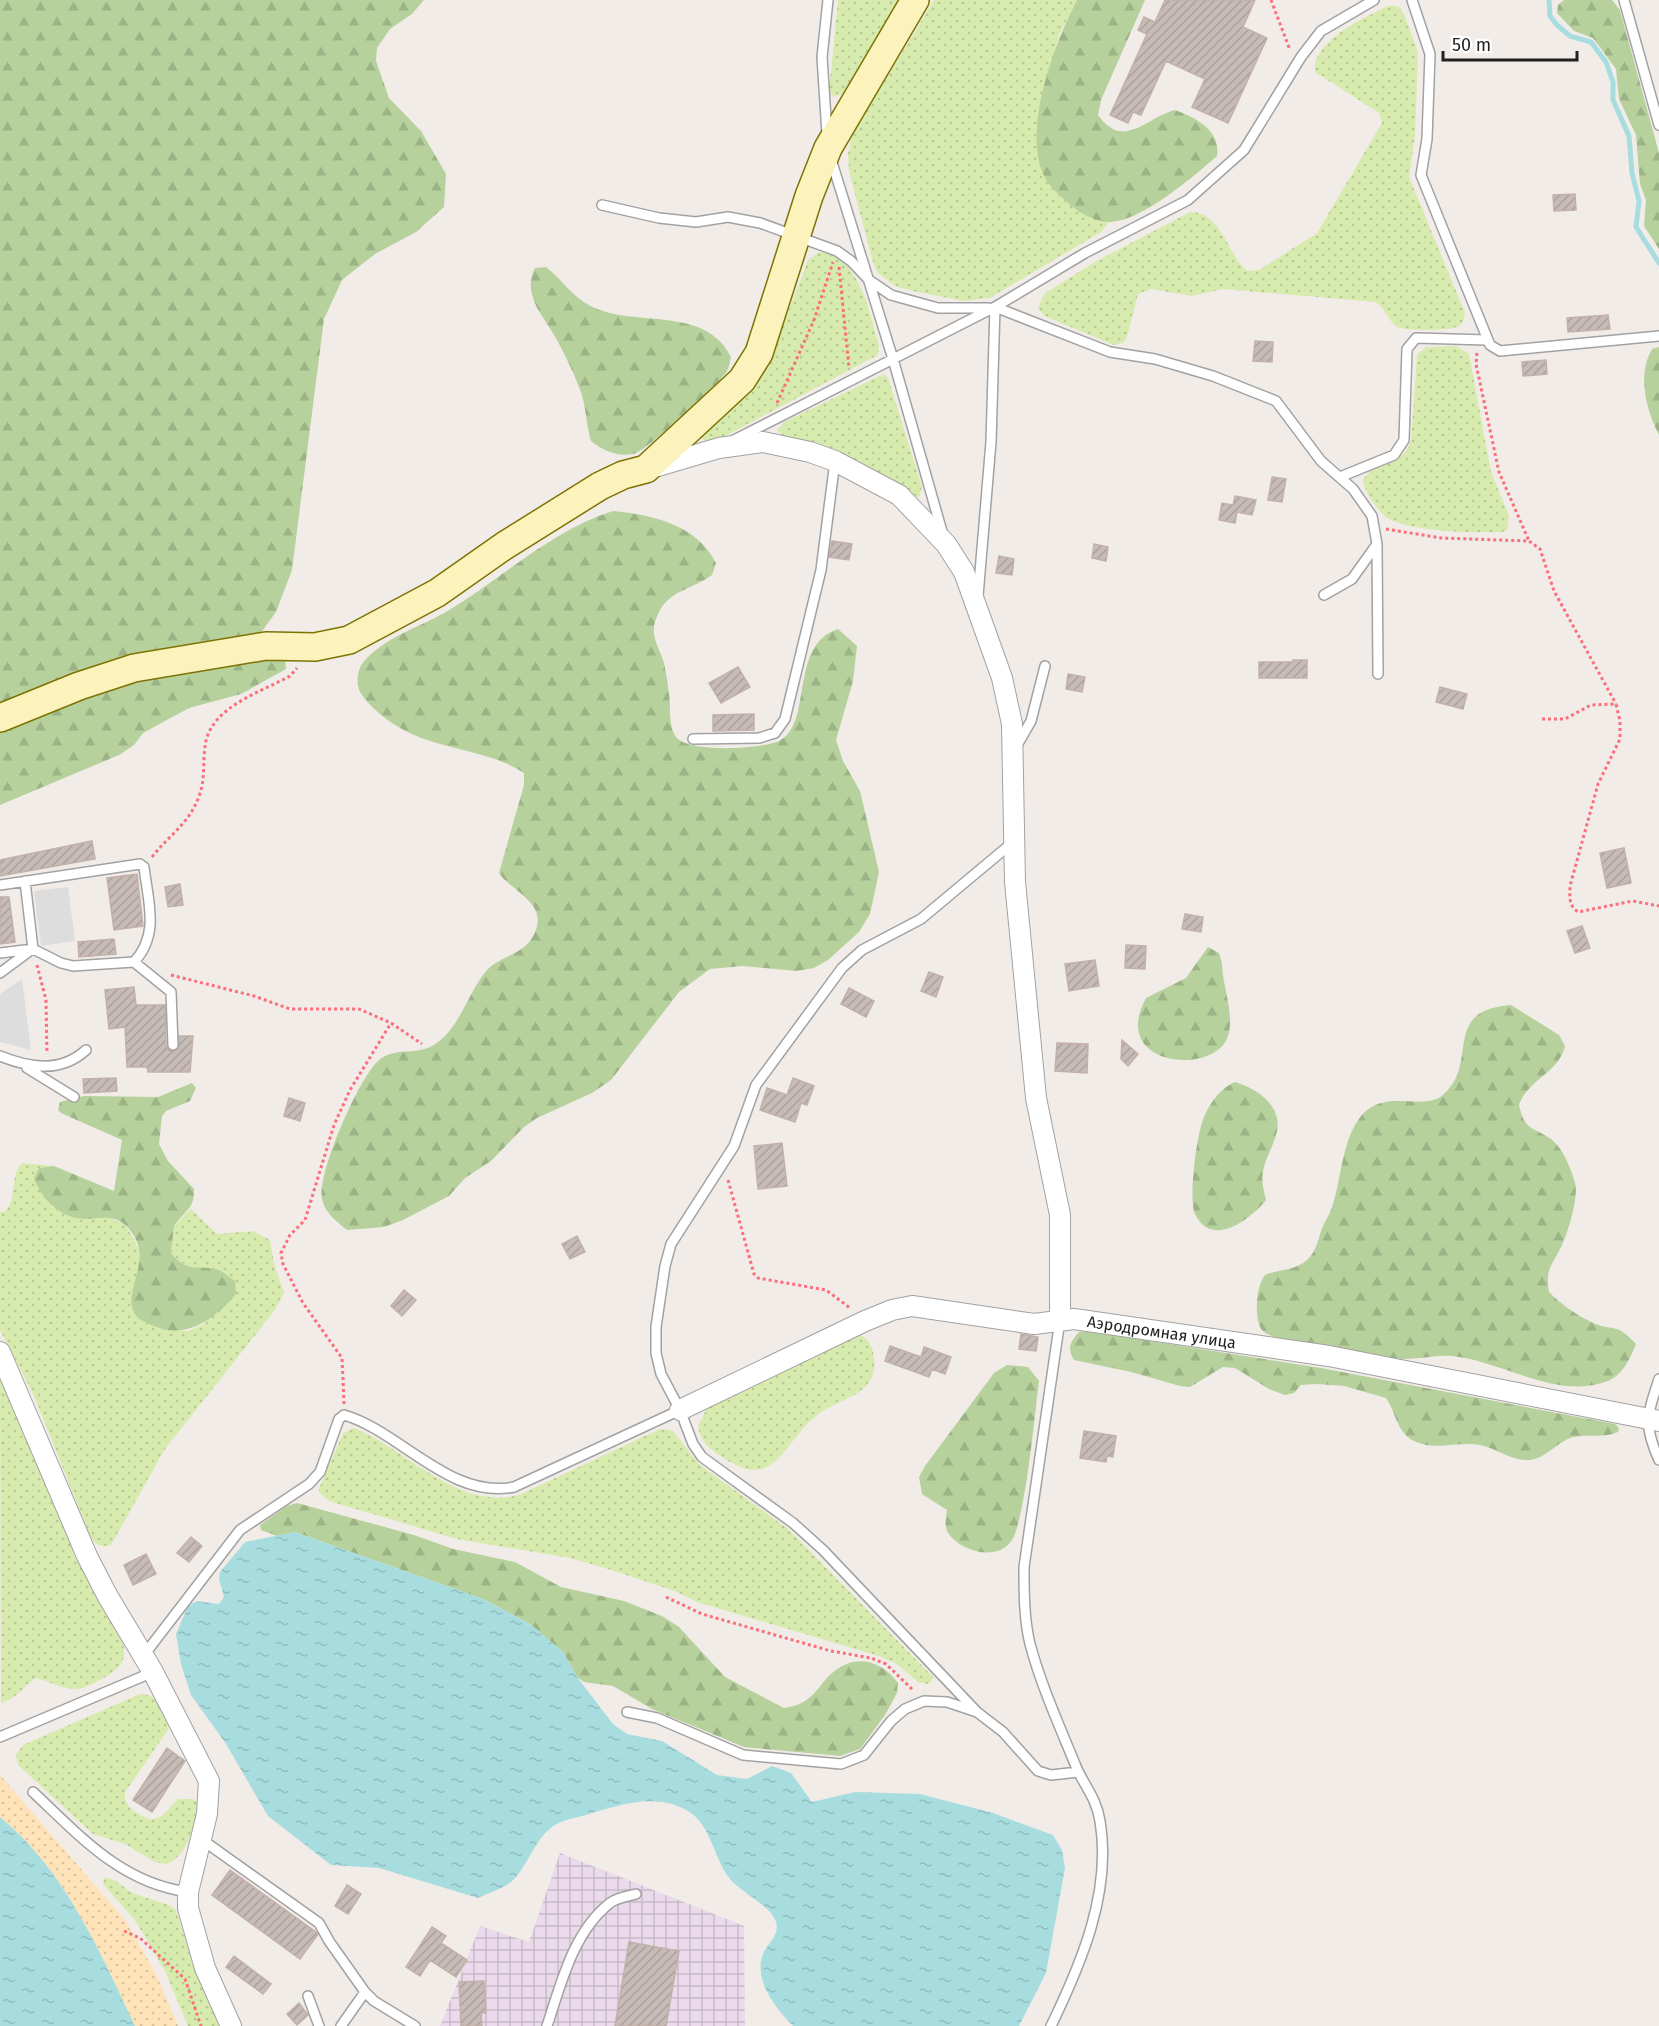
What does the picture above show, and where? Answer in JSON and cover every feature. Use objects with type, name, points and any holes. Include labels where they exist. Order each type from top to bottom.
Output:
[{"type":"main road","points":[[0,718],[79,686],[135,668],[266,646],[315,647],[349,640],[437,593],[504,546],[600,486],[622,475],[646,469],[742,380],[759,353],[796,236],[828,148],[915,0]]},
{"type":"street","points":[[646,469],[719,448],[763,442],[810,452],[835,461],[899,495],[946,544],[964,572],[978,605],[1002,678],[1014,749],[1013,843],[1032,1063],[1043,1136],[1060,1215],[1060,1319]]},
{"type":"street","name":"Аэродромная улица","points":[[680,1410],[866,1321],[892,1310],[912,1306],[1034,1324],[1074,1319],[1329,1356],[1653,1419]]},
{"type":"street","points":[[0,1352],[87,1556],[107,1595],[149,1664],[209,1781],[207,1814],[188,1892],[191,1924],[202,1960],[231,2026]]},
{"type":"lane","points":[[828,0],[822,57],[828,148],[893,358],[946,544]]},
{"type":"lane","points":[[719,448],[995,308],[1085,253],[1188,200],[1244,150],[1296,65],[1321,31],[1374,0]]},
{"type":"lane","points":[[1412,0],[1430,54],[1427,139],[1421,175],[1487,340],[1500,351],[1659,336]]},
{"type":"lane","points":[[1624,0],[1659,125]]},
{"type":"lane","points":[[602,205],[659,218],[687,221],[728,218],[760,224],[837,251],[851,261],[869,280],[891,295],[938,309],[995,308],[1110,352],[1155,359],[1213,376],[1276,401],[1321,461],[1340,477],[1365,504],[1375,529],[1378,674]]},
{"type":"lane","points":[[978,605],[991,442],[995,308]]},
{"type":"lane","points":[[1340,477],[1394,455],[1400,449],[1404,440],[1407,349],[1410,343],[1416,338],[1487,340]]},
{"type":"lane","points":[[693,739],[759,738],[774,733],[785,719],[822,570],[835,461]]},
{"type":"lane","points":[[1324,595],[1352,579],[1377,544]]},
{"type":"lane","points":[[1014,749],[1031,721],[1045,666]]},
{"type":"lane","points":[[1013,843],[921,919],[862,950],[842,968],[756,1085],[734,1146],[671,1244],[665,1266],[656,1327],[656,1353],[661,1374],[680,1410],[693,1444],[702,1456],[793,1523],[823,1551],[977,1712],[1003,1732],[1038,1771],[1051,1775],[1078,1772]]},
{"type":"lane","points":[[0,885],[134,863],[144,867],[151,928],[145,950],[134,962]]},
{"type":"lane","points":[[25,881],[33,949]]},
{"type":"lane","points":[[0,974],[33,949]]},
{"type":"lane","points":[[0,953],[33,949],[61,963],[73,966],[134,962],[171,992],[173,1045]]},
{"type":"lane","points":[[22,1065],[47,1067],[76,1059],[86,1050]]},
{"type":"lane","points":[[0,1056],[53,1082],[74,1098]]},
{"type":"lane","points":[[1051,2026],[1093,1923],[1103,1867],[1100,1820],[1091,1790],[1078,1772],[1043,1684],[1030,1643],[1024,1606],[1024,1567],[1060,1319]]},
{"type":"lane","points":[[1659,1379],[1653,1419],[1648,1431],[1659,1460]]},
{"type":"lane","points":[[0,1737],[149,1664],[240,1530],[309,1484],[320,1472],[339,1419],[344,1414],[447,1473],[476,1487],[497,1490],[514,1487],[680,1410]]},
{"type":"lane","points":[[627,1712],[657,1718],[743,1755],[841,1764],[864,1755],[891,1721],[905,1709],[922,1701],[947,1702],[977,1712]]},
{"type":"lane","points":[[33,1792],[90,1846],[119,1867],[143,1881],[164,1889],[188,1892]]},
{"type":"lane","points":[[201,1839],[319,1923],[365,1992],[374,2001],[415,2026]]},
{"type":"lane","points":[[547,2026],[567,1968],[583,1933],[610,1902],[636,1894]]},
{"type":"lane","points":[[341,2026],[365,1992]]},
{"type":"lane","points":[[308,1996],[320,2026]]},
{"type":"path","points":[[1271,0],[1296,65]]},
{"type":"path","points":[[837,251],[850,381]]},
{"type":"path","points":[[763,425],[785,390],[814,320],[837,251]]},
{"type":"path","points":[[1487,340],[1477,355],[1476,364],[1499,472],[1529,541],[1540,549],[1554,591],[1616,704],[1620,739],[1598,784],[1570,886],[1570,901],[1578,912],[1633,901],[1659,906]]},
{"type":"path","points":[[1375,529],[1441,538],[1529,541]]},
{"type":"path","points":[[144,867],[164,843],[178,832],[200,795],[206,740],[213,724],[224,711],[290,676],[315,647]]},
{"type":"path","points":[[1542,719],[1565,719],[1591,705],[1616,704]]},
{"type":"path","points":[[33,949],[46,1000],[47,1067]]},
{"type":"path","points":[[166,973],[254,996],[290,1009],[359,1009],[391,1023],[422,1044]]},
{"type":"path","points":[[344,1414],[342,1358],[303,1303],[281,1253],[284,1244],[308,1214],[334,1125],[350,1090],[391,1023]]},
{"type":"path","points":[[721,1168],[731,1185],[754,1274],[758,1278],[826,1290],[866,1321]]},
{"type":"path","points":[[666,1597],[702,1614],[831,1651],[871,1658],[897,1672],[922,1701]]},
{"type":"path","points":[[124,1931],[140,1938],[185,1979],[201,2026]]},
{"type":"shaded area","points":[[68,887],[75,941],[41,946],[34,891]]},
{"type":"shaded area","points":[[22,979],[31,1050],[0,1042],[0,994]]},
{"type":"shaded area","points":[[560,1853],[744,1926],[745,2026],[440,2026],[480,1926],[529,1942]]},
{"type":"green space","points":[[0,0],[424,0],[412,14],[390,29],[377,48],[376,61],[389,98],[421,131],[446,174],[444,207],[416,232],[375,254],[342,280],[324,319],[292,570],[276,612],[260,634],[0,705]]},
{"type":"green space","points":[[838,0],[902,0],[842,94],[834,97],[829,92]]},
{"type":"green space","points":[[934,0],[1077,0],[1059,35],[1047,80],[1054,190],[1079,210],[1109,222],[1101,232],[990,298],[963,301],[913,291],[895,286],[878,273],[874,266],[849,171],[848,154],[852,135]]},
{"type":"green space","points":[[1077,0],[1145,0],[1101,100],[1098,115],[1117,131],[1126,131],[1175,110],[1199,121],[1206,127],[1215,139],[1217,147],[1217,156],[1181,186],[1151,207],[1122,220],[1109,222],[1098,220],[1072,206],[1046,180],[1037,152],[1039,107],[1044,84],[1068,17]]},
{"type":"green space","points":[[1564,0],[1612,0],[1620,10],[1659,153],[1659,249],[1644,226],[1646,200],[1640,184],[1636,135],[1619,99],[1616,69],[1593,38],[1574,31],[1557,13],[1558,5]]},
{"type":"green space","points":[[1391,5],[1399,7],[1404,14],[1418,52],[1415,136],[1409,177],[1465,313],[1459,326],[1438,330],[1397,327],[1376,302],[1223,289],[1192,296],[1151,289],[1138,294],[1127,337],[1123,343],[1114,345],[1044,316],[1038,308],[1044,294],[1093,263],[1190,212],[1209,218],[1247,271],[1259,270],[1317,233],[1382,123],[1379,113],[1315,72],[1316,61],[1331,40],[1343,31]]},
{"type":"green space","points":[[819,252],[833,256],[845,264],[854,275],[867,303],[879,345],[878,355],[722,438],[715,441],[704,440],[701,437],[705,430],[770,359],[808,260]]},
{"type":"green space","points":[[546,267],[575,295],[595,308],[612,313],[670,320],[705,330],[720,341],[731,357],[727,371],[682,416],[641,450],[634,454],[622,455],[601,448],[591,441],[577,381],[533,297],[531,278],[535,268]]},
{"type":"green space","points":[[1456,346],[1469,354],[1491,472],[1509,516],[1507,530],[1502,532],[1425,529],[1396,522],[1379,510],[1363,482],[1371,472],[1400,457],[1411,441],[1417,355],[1426,347]]},
{"type":"green space","points":[[1659,347],[1659,435],[1650,415],[1644,381],[1647,359],[1652,349]]},
{"type":"green space","points":[[884,374],[888,378],[922,487],[919,498],[870,468],[837,453],[783,436],[777,430],[786,421]]},
{"type":"green space","points":[[613,511],[643,515],[685,530],[697,539],[716,563],[712,575],[665,603],[654,625],[654,636],[664,663],[669,690],[672,729],[677,738],[685,743],[711,748],[743,748],[779,741],[790,732],[796,719],[807,667],[813,651],[823,638],[838,629],[857,646],[853,681],[836,740],[843,761],[860,791],[879,872],[870,914],[859,932],[828,960],[814,968],[796,971],[742,966],[710,969],[679,992],[611,1080],[592,1093],[537,1118],[524,1127],[491,1161],[465,1178],[449,1196],[403,1220],[384,1227],[347,1230],[326,1208],[322,1199],[322,1186],[341,1127],[370,1071],[378,1061],[390,1054],[417,1051],[440,1041],[456,1023],[487,970],[528,943],[537,926],[538,917],[531,903],[499,873],[524,785],[524,773],[490,757],[437,743],[402,729],[385,718],[362,696],[358,683],[360,669],[364,661],[384,644],[467,599],[547,543],[590,520]]},
{"type":"green space","points":[[268,656],[285,661],[286,669],[241,694],[189,708],[143,733],[134,745],[119,755],[0,805],[0,730],[82,698],[141,679]]},
{"type":"green space","points":[[1208,947],[1219,953],[1222,963],[1230,1018],[1228,1036],[1219,1049],[1205,1057],[1187,1060],[1168,1058],[1152,1051],[1141,1039],[1138,1021],[1146,998],[1186,978]]},
{"type":"green space","points":[[1511,1005],[1559,1035],[1565,1046],[1557,1063],[1529,1089],[1519,1105],[1527,1124],[1551,1139],[1563,1153],[1576,1189],[1570,1223],[1549,1271],[1549,1292],[1579,1316],[1598,1325],[1618,1329],[1636,1344],[1623,1369],[1610,1380],[1591,1385],[1572,1386],[1553,1384],[1459,1357],[1394,1358],[1274,1337],[1264,1332],[1259,1323],[1257,1309],[1262,1280],[1265,1275],[1302,1264],[1313,1253],[1332,1207],[1349,1137],[1361,1116],[1371,1107],[1382,1103],[1437,1099],[1455,1080],[1460,1066],[1464,1039],[1468,1027],[1476,1016],[1489,1009]]},
{"type":"green space","points":[[1235,1082],[1259,1093],[1276,1113],[1277,1131],[1262,1175],[1266,1200],[1241,1222],[1221,1230],[1211,1229],[1202,1224],[1193,1206],[1196,1149],[1202,1123],[1210,1105],[1221,1091]]},
{"type":"green space","points":[[192,1083],[196,1088],[190,1101],[166,1111],[162,1116],[159,1144],[168,1161],[194,1189],[191,1206],[174,1226],[171,1253],[177,1260],[188,1266],[212,1268],[223,1272],[235,1281],[236,1294],[208,1320],[197,1326],[175,1331],[149,1324],[139,1319],[134,1313],[131,1301],[138,1269],[138,1247],[134,1235],[124,1224],[110,1218],[84,1219],[67,1215],[47,1200],[34,1178],[39,1168],[54,1166],[114,1191],[122,1140],[61,1113],[58,1110],[60,1102],[84,1096],[158,1097]]},
{"type":"green space","points":[[22,1163],[54,1166],[39,1168],[34,1178],[84,1219],[107,1217],[124,1224],[139,1250],[140,1269],[137,1281],[156,1328],[188,1331],[205,1323],[221,1270],[187,1266],[171,1253],[174,1226],[191,1209],[217,1234],[253,1231],[270,1240],[274,1264],[284,1293],[275,1310],[165,1449],[111,1545],[100,1545],[91,1538],[34,1396],[0,1330],[0,1212],[4,1212],[11,1202],[16,1174]]},
{"type":"green space","points":[[1087,1331],[1321,1368],[1615,1424],[1619,1428],[1618,1432],[1608,1435],[1567,1439],[1541,1457],[1528,1460],[1480,1445],[1429,1445],[1412,1440],[1407,1436],[1399,1426],[1386,1398],[1344,1386],[1301,1385],[1294,1393],[1285,1395],[1269,1389],[1235,1368],[1223,1367],[1190,1387],[1074,1360],[1070,1349],[1072,1342],[1079,1332]]},
{"type":"green space","points":[[860,1335],[865,1338],[873,1352],[872,1378],[857,1394],[815,1417],[776,1461],[766,1468],[754,1470],[740,1467],[718,1454],[703,1441],[698,1426],[707,1408]]},
{"type":"green space","points":[[1007,1365],[1028,1367],[1039,1381],[1029,1465],[1017,1529],[1012,1540],[998,1551],[980,1552],[962,1545],[948,1533],[947,1510],[922,1494],[919,1477],[994,1373]]},
{"type":"green space","points":[[0,1374],[57,1511],[88,1578],[123,1643],[124,1652],[122,1661],[116,1670],[91,1685],[73,1689],[36,1678],[12,1698],[1,1703]]},
{"type":"green space","points":[[354,1428],[454,1487],[496,1498],[519,1495],[660,1429],[672,1430],[700,1465],[788,1529],[933,1677],[931,1682],[927,1684],[918,1682],[897,1664],[879,1656],[697,1602],[675,1591],[608,1569],[570,1558],[457,1539],[329,1501],[318,1491],[343,1433]]},
{"type":"green space","points":[[297,1503],[414,1535],[453,1549],[515,1562],[561,1587],[624,1601],[662,1616],[679,1627],[725,1677],[784,1708],[803,1702],[839,1667],[857,1661],[875,1664],[891,1675],[898,1683],[897,1693],[885,1715],[860,1749],[840,1756],[744,1747],[652,1709],[613,1686],[584,1682],[577,1677],[563,1652],[530,1624],[483,1599],[295,1532],[277,1536],[261,1530],[260,1525],[287,1506]]},
{"type":"green space","points":[[140,1694],[157,1701],[166,1717],[168,1730],[125,1792],[129,1806],[151,1820],[162,1816],[178,1799],[194,1799],[197,1803],[190,1838],[180,1854],[167,1864],[155,1862],[125,1844],[93,1834],[18,1765],[16,1755],[23,1745]]},
{"type":"green space","points":[[104,1877],[116,1881],[132,1893],[169,1905],[176,1910],[192,1962],[220,2026],[188,2026],[165,1971],[135,1920],[103,1884]]},
{"type":"sand","points":[[0,1775],[125,1920],[156,1974],[178,2026],[135,2026],[94,1941],[62,1887],[23,1838],[0,1817]]},
{"type":"water","points":[[295,1532],[483,1599],[530,1624],[563,1652],[577,1677],[613,1724],[627,1734],[662,1741],[717,1775],[747,1779],[772,1766],[791,1773],[812,1802],[855,1792],[920,1794],[993,1813],[1053,1835],[1062,1850],[1065,1868],[1046,1973],[1019,2026],[793,2026],[773,2002],[761,1974],[763,1954],[775,1935],[777,1927],[773,1915],[730,1879],[721,1865],[707,1832],[697,1818],[678,1806],[652,1801],[625,1804],[556,1825],[545,1833],[511,1882],[478,1898],[379,1868],[331,1865],[268,1816],[226,1744],[191,1695],[181,1664],[176,1634],[188,1606],[197,1601],[219,1604],[224,1597],[219,1579],[220,1572],[245,1542]]},
{"type":"water","points":[[0,1817],[23,1838],[62,1887],[94,1941],[135,2026],[0,2026]]},
{"type":"building","points":[[1165,0],[1255,0],[1243,27],[1267,38],[1228,123],[1192,107],[1205,79],[1166,61],[1141,115],[1133,112],[1128,123],[1110,115],[1147,34],[1138,30],[1144,17],[1155,22]]},
{"type":"building","points":[[1575,194],[1576,210],[1554,211],[1553,195]]},
{"type":"building","points":[[1608,315],[1610,329],[1568,332],[1567,318]]},
{"type":"building","points":[[1255,341],[1273,342],[1272,362],[1253,361]]},
{"type":"building","points":[[1546,360],[1547,374],[1523,376],[1522,362]]},
{"type":"building","points":[[1272,477],[1286,479],[1282,502],[1268,500]]},
{"type":"building","points":[[1235,496],[1256,500],[1252,515],[1237,512],[1235,523],[1219,520],[1222,503],[1233,505]]},
{"type":"building","points":[[832,541],[852,544],[849,560],[829,557]]},
{"type":"building","points":[[1094,544],[1108,547],[1106,561],[1092,558]]},
{"type":"building","points":[[999,556],[1014,559],[1012,575],[996,573]]},
{"type":"building","points":[[1293,660],[1307,660],[1307,678],[1259,678],[1259,662],[1293,662]]},
{"type":"building","points":[[738,667],[750,687],[721,703],[709,683]]},
{"type":"building","points":[[1068,674],[1085,677],[1082,692],[1066,689]]},
{"type":"building","points":[[1440,687],[1467,694],[1463,709],[1436,702]]},
{"type":"building","points":[[754,714],[754,730],[713,731],[713,715]]},
{"type":"building","points":[[92,841],[95,859],[0,876],[0,860]]},
{"type":"building","points":[[1624,848],[1631,883],[1607,888],[1600,853]]},
{"type":"building","points":[[137,874],[143,926],[114,930],[107,878]]},
{"type":"building","points":[[180,884],[183,905],[168,907],[165,887]]},
{"type":"building","points":[[0,897],[9,897],[15,942],[0,944]]},
{"type":"building","points":[[1185,914],[1203,917],[1201,932],[1182,929]]},
{"type":"building","points":[[1582,926],[1590,948],[1575,953],[1567,931]]},
{"type":"building","points":[[114,939],[116,954],[79,957],[78,942]]},
{"type":"building","points":[[1126,945],[1146,946],[1145,969],[1125,968]]},
{"type":"building","points":[[1095,960],[1099,986],[1069,991],[1065,964]]},
{"type":"building","points":[[929,972],[943,977],[936,997],[921,991]]},
{"type":"building","points":[[134,987],[136,1005],[165,1005],[166,1045],[169,1051],[179,1049],[179,1036],[193,1036],[190,1072],[148,1072],[147,1067],[127,1067],[125,1027],[109,1029],[105,990]]},
{"type":"building","points":[[849,988],[874,1001],[866,1017],[841,1004]]},
{"type":"building","points":[[1122,1040],[1138,1054],[1128,1066],[1121,1059]]},
{"type":"building","points":[[1057,1043],[1088,1044],[1087,1073],[1055,1071]]},
{"type":"building","points":[[116,1078],[117,1091],[84,1093],[83,1079]]},
{"type":"building","points":[[793,1078],[814,1086],[807,1105],[801,1103],[795,1122],[760,1110],[767,1088],[787,1095]]},
{"type":"building","points":[[289,1098],[305,1103],[300,1121],[284,1116]]},
{"type":"building","points":[[782,1143],[787,1186],[758,1189],[754,1146]]},
{"type":"building","points":[[577,1236],[585,1252],[570,1259],[562,1244]]},
{"type":"building","points":[[404,1290],[416,1300],[402,1316],[391,1306]]},
{"type":"building","points":[[1021,1334],[1038,1337],[1036,1351],[1019,1349]]},
{"type":"building","points":[[890,1346],[921,1357],[924,1347],[951,1357],[945,1374],[932,1369],[929,1377],[885,1361]]},
{"type":"building","points":[[1084,1431],[1116,1436],[1113,1457],[1107,1456],[1106,1462],[1080,1458]]},
{"type":"building","points":[[191,1537],[202,1546],[189,1562],[177,1553]]},
{"type":"building","points":[[146,1554],[156,1574],[133,1585],[124,1565]]},
{"type":"building","points":[[167,1748],[185,1761],[152,1812],[133,1800]]},
{"type":"building","points":[[230,1870],[318,1934],[300,1959],[212,1895]]},
{"type":"building","points":[[347,1885],[361,1894],[348,1914],[335,1906]]},
{"type":"building","points":[[432,1927],[446,1936],[441,1943],[467,1960],[456,1977],[430,1960],[420,1976],[406,1967]]},
{"type":"building","points":[[629,1942],[679,1951],[666,2026],[615,2026]]},
{"type":"building","points":[[234,1956],[271,1984],[263,1994],[226,1967]]},
{"type":"building","points":[[484,1981],[486,2013],[481,2013],[482,2026],[461,2026],[459,1982]]},
{"type":"building","points":[[299,2003],[308,2015],[297,2025],[287,2014]]},
{"type":"waterway","points":[[1549,0],[1550,16],[1557,25],[1570,36],[1591,42],[1606,62],[1613,82],[1613,100],[1629,136],[1632,173],[1639,201],[1636,227],[1659,263]]}]
